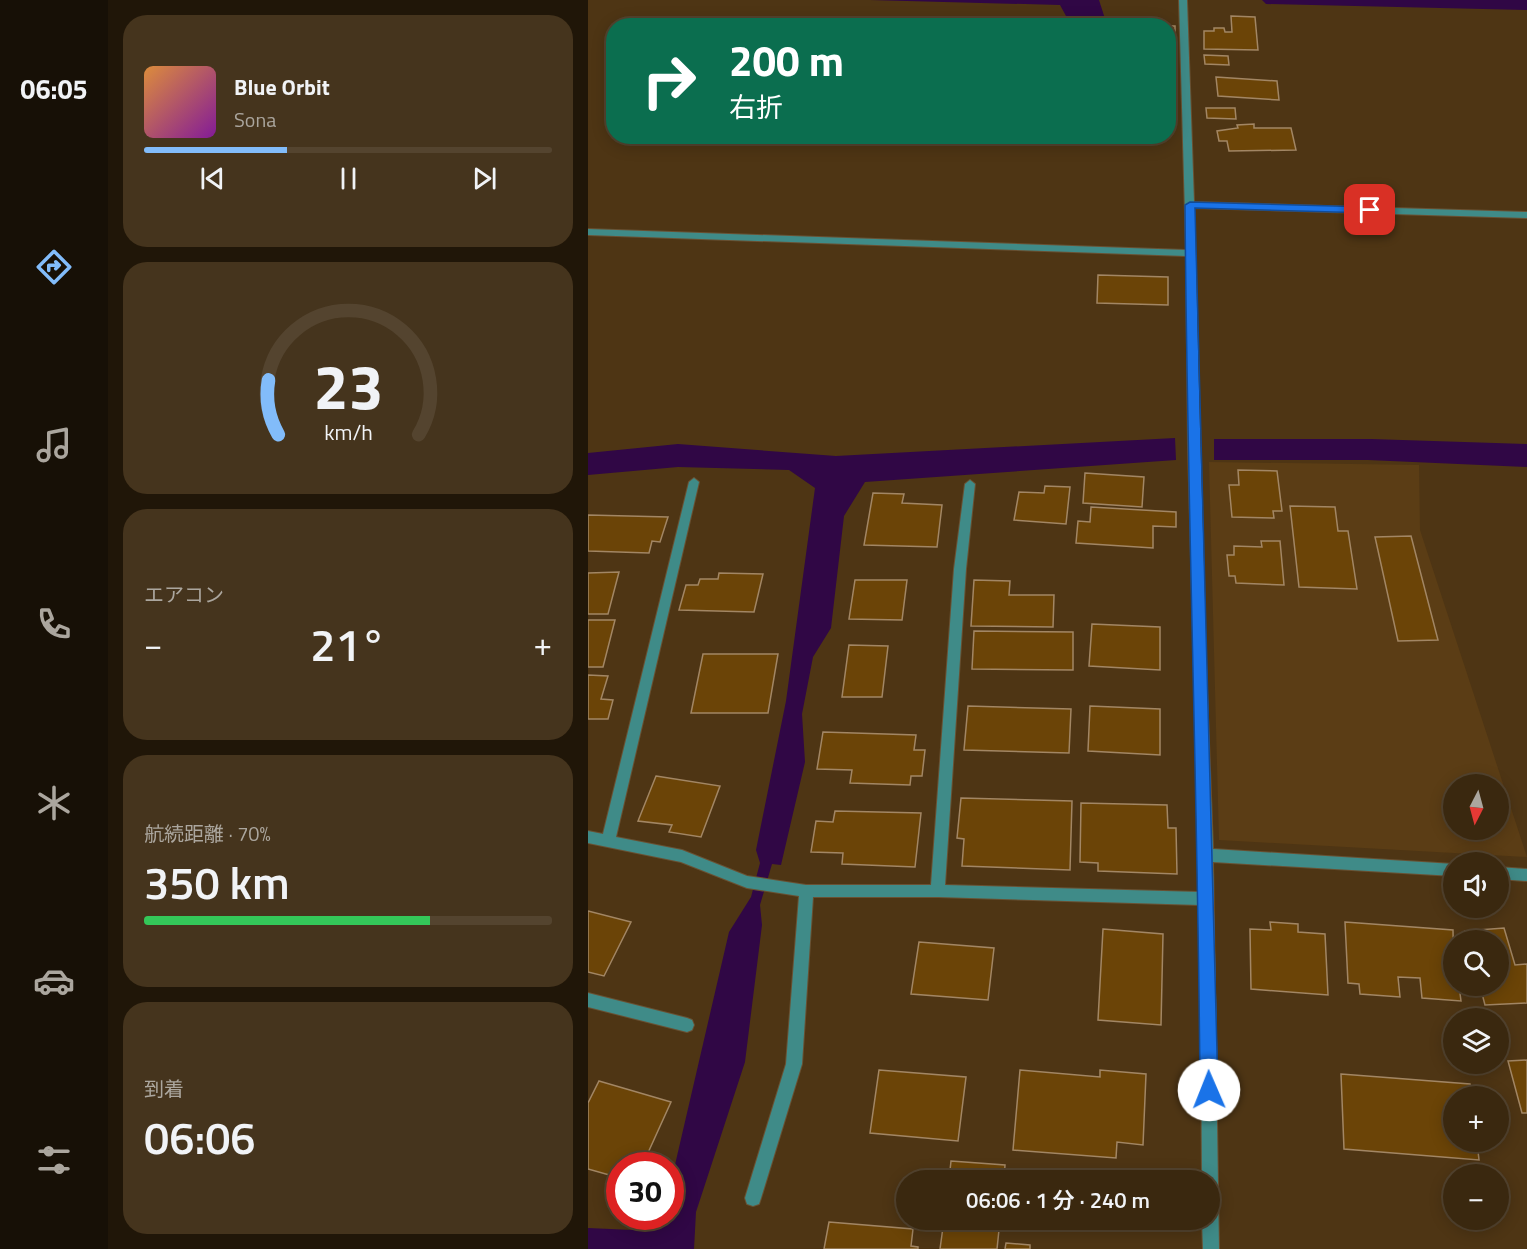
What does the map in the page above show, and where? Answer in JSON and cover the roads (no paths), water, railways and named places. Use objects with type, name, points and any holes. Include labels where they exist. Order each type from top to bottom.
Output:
[{"type":"street","points":[[1183,0],[1190,205],[1193,448],[1206,855],[1211,1249]]},
{"type":"street","points":[[1190,205],[1527,214]]},
{"type":"street","points":[[588,232],[1191,253]]},
{"type":"street","points":[[608,841],[694,482]]},
{"type":"street","points":[[938,891],[960,569],[970,484]]},
{"type":"street","points":[[588,837],[682,856],[747,882],[806,891],[938,891],[1206,899]]},
{"type":"street","points":[[1206,855],[1443,869]]},
{"type":"street","points":[[1509,874],[1527,875]]},
{"type":"street","points":[[753,1198],[794,1064],[806,891]]},
{"type":"street","points":[[588,1000],[687,1025]]}]
